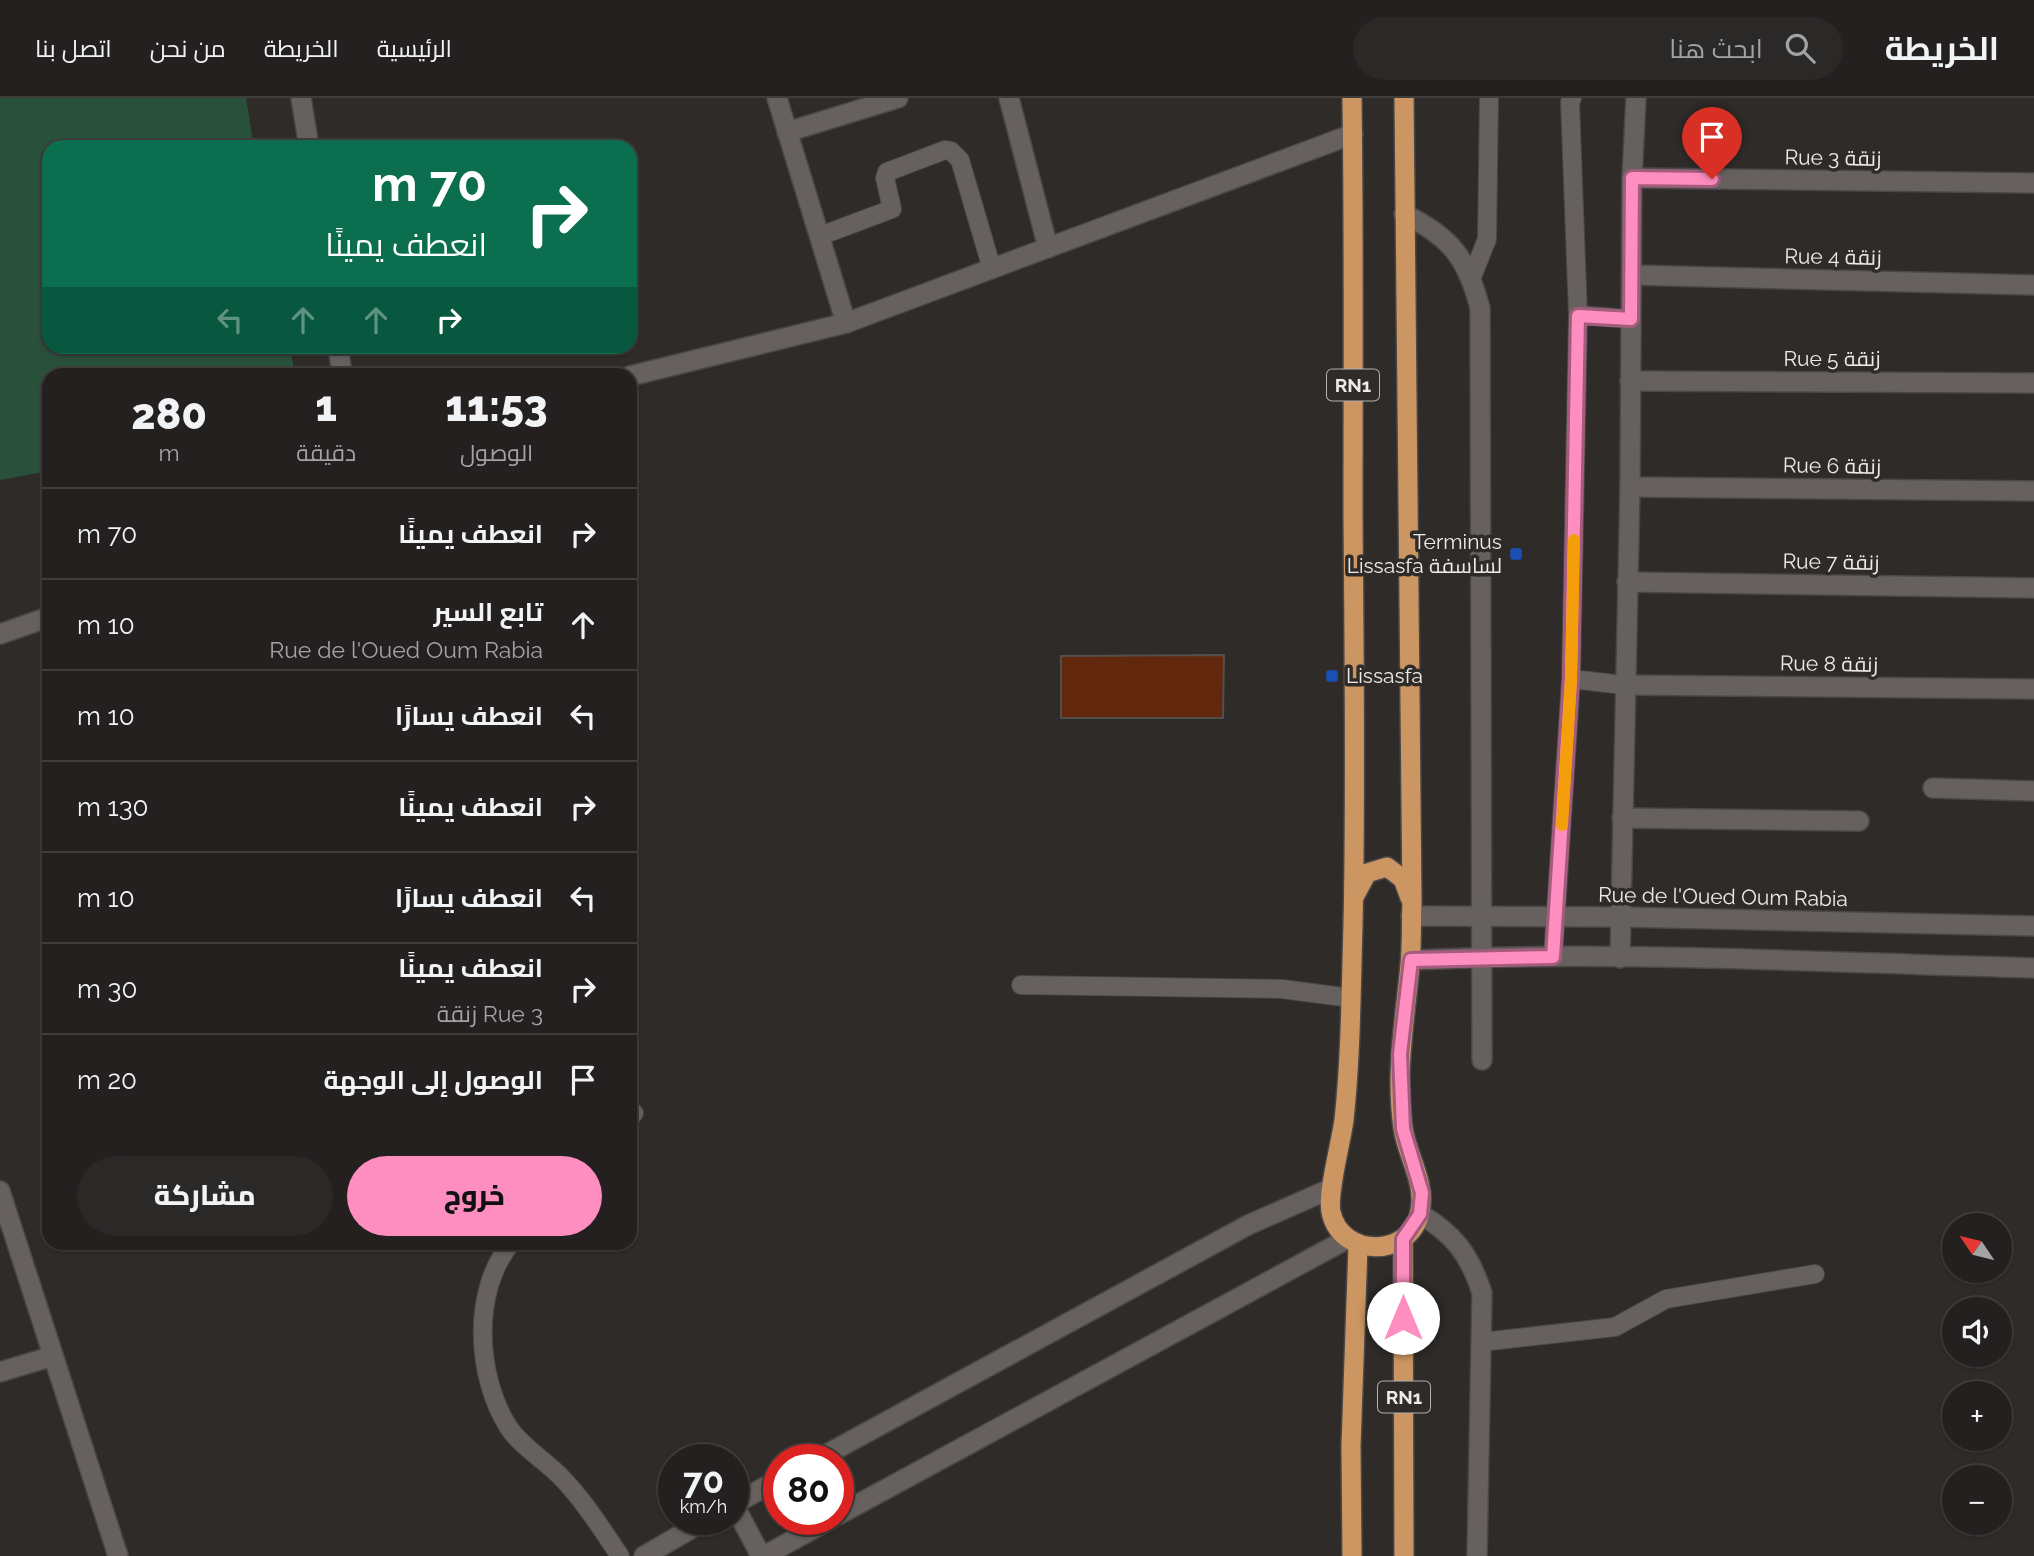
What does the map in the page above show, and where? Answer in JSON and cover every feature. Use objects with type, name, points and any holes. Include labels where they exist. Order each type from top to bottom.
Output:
[{"type":"highway","name":"RN1","points":[[1352,98],[1353,898],[1349,1069],[1340,1155],[1332,1188],[1332,1216],[1352,1242],[1352,1556]]},
{"type":"highway","name":"RN1","points":[[1404,98],[1412,909],[1411,960],[1400,1054],[1403,1129],[1422,1193],[1420,1214]]},
{"type":"highway","points":[[1353,898],[1367,873],[1387,867],[1403,879],[1412,909]]},
{"type":"highway","points":[[1352,1242],[1373,1248],[1389,1246],[1403,1239],[1420,1214]]},
{"type":"highway","name":"RN1","points":[[1403,1239],[1404,1556]]},
{"type":"street","points":[[301,98],[308,140]]},
{"type":"street","points":[[777,98],[846,323]]},
{"type":"street","points":[[787,132],[898,98]]},
{"type":"street","points":[[1009,98],[1048,248]]},
{"type":"street","points":[[1620,958],[1630,487],[1632,178],[1636,98]]},
{"type":"street","points":[[637,374],[846,323],[1353,134]]},
{"type":"street","name":"Rue 3 زنقة","points":[[1632,178],[2034,183]]},
{"type":"street","points":[[1404,214],[1440,235],[1456,250],[1472,277],[1480,308],[1482,1060]]},
{"type":"street","name":"Rue 4 زنقة","points":[[1632,275],[2034,285]]},
{"type":"street","name":"Rue 5 زنقة","points":[[1630,381],[2034,383]]},
{"type":"street","name":"Rue 6 زنقة","points":[[1630,487],[2034,491]]},
{"type":"street","name":"Rue 7 زنقة","points":[[1627,582],[2034,588]]},
{"type":"street","points":[[0,634],[42,619]]},
{"type":"street","name":"Rue 8 زنقة","points":[[1624,685],[2034,689]]},
{"type":"street","points":[[1933,788],[2034,791]]},
{"type":"street","points":[[1622,818],[1859,821]]},
{"type":"street","name":"Rue de l'Oued Oum Rabia","points":[[1412,909],[1480,915],[2034,926]]},
{"type":"street","points":[[1411,960],[1553,957],[2034,968]]},
{"type":"street","points":[[845,1444],[1248,1225],[1332,1188]]},
{"type":"street","points":[[0,1191],[118,1556]]},
{"type":"street","points":[[1420,1214],[1443,1227],[1461,1245],[1474,1268],[1482,1293],[1477,1556]]},
{"type":"street","points":[[854,1507],[1352,1242]]},
{"type":"street","points":[[0,1373],[53,1356]]},
{"type":"street","points":[[749,1531],[763,1556],[802,1535]]},
{"type":"street","points":[[644,1556],[680,1535]]},
{"type":"lane","points":[[1472,277],[1487,239],[1489,98]]},
{"type":"lane","points":[[1553,957],[1571,679],[1578,316],[1570,102],[1572,98]]},
{"type":"lane","points":[[820,236],[892,209],[885,178],[887,172],[945,150],[951,151],[960,160],[992,269]]},
{"type":"lane","points":[[1578,316],[1631,319]]},
{"type":"lane","points":[[1571,679],[1624,685]]},
{"type":"lane","points":[[1021,985],[1282,989],[1351,999]]},
{"type":"lane","points":[[505,1250],[490,1283],[482,1332],[494,1400],[510,1430],[583,1501],[620,1556]]},
{"type":"lane","points":[[1481,1342],[1615,1327],[1666,1299],[1815,1274]]},
{"type":"green space","points":[[0,98],[246,98],[253,140],[42,140],[42,354],[291,354],[294,368],[42,368],[42,472],[0,480]]},
{"type":"building","points":[[1224,655],[1223,718],[1061,718],[1061,656]]},
{"type":"slow traffic","points":[[1562,825],[1571,679],[1574,540]]},
{"type":"place","name":"Terminus Lissasfa لساسفة","points":[[1516,554]]},
{"type":"place","name":"Lissasfa","points":[[1332,676]]},
{"type":"route","points":[[1403,1318],[1403,1239],[1414,1227],[1420,1214],[1422,1193],[1403,1129],[1400,1054],[1411,960],[1553,957],[1571,679],[1578,316],[1631,319],[1632,178],[1712,179]]}]
